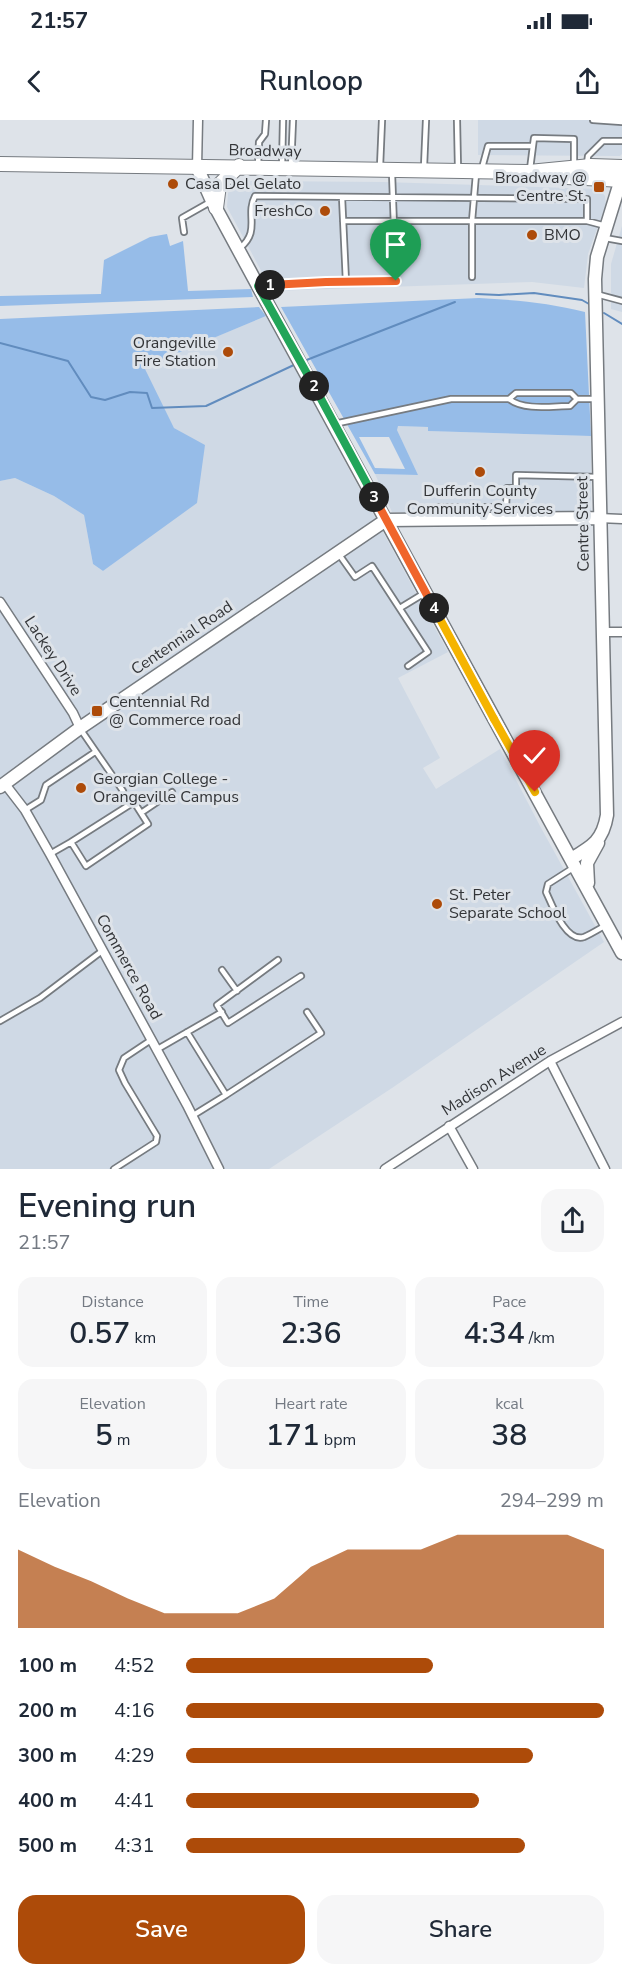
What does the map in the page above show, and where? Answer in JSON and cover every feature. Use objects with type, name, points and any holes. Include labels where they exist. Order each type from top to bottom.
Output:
[{"type":"main road","name":"Broadway","points":[[0,164],[530,172],[580,167],[622,176]]},
{"type":"main road","points":[[214,204],[219,185],[239,166]]},
{"type":"main road","name":"Broadway","points":[[530,172],[553,177],[622,176]]},
{"type":"street","points":[[198,120],[197,167],[214,204],[622,953]]},
{"type":"street","name":"Centre Street","points":[[588,888],[587,864],[601,837],[607,814],[599,518],[597,257],[622,176]]},
{"type":"street","points":[[386,520],[622,519]]},
{"type":"street","name":"Centennial Road","points":[[3,786],[80,728],[386,520]]},
{"type":"street","name":"Lackey Drive","points":[[0,602],[73,713],[80,728]]},
{"type":"street","points":[[602,632],[622,632]]},
{"type":"street","name":"Commerce Road","points":[[3,786],[26,810],[219,1169]]},
{"type":"street","points":[[573,863],[601,837]]},
{"type":"street","name":"Madison Avenue","points":[[385,1169],[550,1061],[622,1023]]},
{"type":"street","points":[[550,1061],[605,1169]]},
{"type":"street","points":[[449,1126],[473,1169]]},
{"type":"lane","points":[[258,167],[259,142],[265,134],[266,120]]},
{"type":"lane","points":[[283,120],[286,167]]},
{"type":"lane","points":[[286,167],[292,120]]},
{"type":"lane","points":[[258,286],[396,281],[392,197],[385,169],[382,120]]},
{"type":"lane","points":[[424,170],[426,120]]},
{"type":"lane","points":[[457,120],[458,171]]},
{"type":"lane","points":[[593,120],[622,122]]},
{"type":"lane","points":[[530,172],[534,138],[574,139],[580,167]]},
{"type":"lane","points":[[580,167],[603,141],[622,141]]},
{"type":"lane","points":[[472,277],[471,221],[478,171],[488,146],[532,146]]},
{"type":"lane","points":[[238,249],[247,242],[252,231],[251,204],[255,196],[587,199],[586,221]]},
{"type":"lane","points":[[342,197],[346,282]]},
{"type":"lane","points":[[184,232],[182,218],[214,204]]},
{"type":"lane","points":[[343,221],[586,221],[622,241]]},
{"type":"lane","points":[[596,294],[622,301]]},
{"type":"lane","points":[[509,399],[516,393],[571,393],[577,399],[598,399]]},
{"type":"lane","points":[[334,424],[451,399],[509,399],[523,405],[570,406],[577,399]]},
{"type":"lane","points":[[438,520],[438,507],[506,507],[507,488],[516,488],[516,475],[599,477]]},
{"type":"lane","points":[[338,553],[355,577],[372,566],[428,652],[408,666]]},
{"type":"lane","points":[[400,608],[426,592]]},
{"type":"lane","points":[[80,728],[123,791]]},
{"type":"lane","points":[[26,810],[41,800],[46,785],[95,752]]},
{"type":"lane","points":[[141,813],[172,792]]},
{"type":"lane","points":[[50,854],[134,802],[148,824],[86,866],[71,842]]},
{"type":"lane","points":[[573,863],[548,885],[546,892],[567,931],[574,937],[582,938],[607,925]]},
{"type":"lane","points":[[0,1021],[40,998],[102,951]]},
{"type":"lane","points":[[278,960],[217,1005],[228,1023],[301,976]]},
{"type":"lane","points":[[222,970],[237,991]]},
{"type":"lane","points":[[156,1050],[222,1012]]},
{"type":"lane","points":[[192,1116],[321,1033],[307,1012]]},
{"type":"lane","points":[[187,1032],[226,1095]]},
{"type":"lane","points":[[114,1169],[156,1142],[157,1136],[119,1070],[124,1058],[151,1040]]},
{"type":"shaded area","points":[[478,120],[622,120],[622,154],[620,156],[478,155]]},
{"type":"shaded area","points":[[240,181],[383,182],[599,189],[605,196],[606,204],[588,254],[584,288],[532,282],[272,291],[227,207],[228,193],[233,185]]},
{"type":"shaded area","points":[[622,226],[622,312],[611,309],[611,264]]},
{"type":"shaded area","points":[[167,234],[170,246],[183,241],[188,291],[251,289],[253,297],[0,306],[0,296],[101,294],[104,260],[150,237]]},
{"type":"shaded area","points":[[479,298],[532,302],[585,312],[591,436],[428,431],[428,427],[398,426],[397,430],[418,475],[375,474],[281,307]],"holes":[[[359,437],[389,437],[405,469],[375,468]]]},
{"type":"shaded area","points":[[259,307],[266,316],[144,367],[174,428],[205,445],[197,503],[103,571],[93,564],[84,515],[54,496],[15,478],[0,481],[0,319]]},
{"type":"shaded area","points":[[266,316],[448,652],[398,678],[440,758],[423,768],[436,789],[500,749],[604,942],[392,1088],[269,1169],[0,1169],[0,481],[15,478],[54,496],[84,515],[93,564],[103,571],[140,544],[205,446],[174,428],[143,367]]},
{"type":"shaded area","points":[[397,426],[428,427],[429,431],[591,436],[591,515],[392,512],[375,474],[417,475]]},
{"type":"waterway","points":[[476,294],[534,293],[582,300],[589,304]]},
{"type":"waterway","points":[[304,361],[455,302]]},
{"type":"waterway","points":[[604,313],[622,324]]},
{"type":"waterway","points":[[0,343],[68,361],[91,397],[105,400],[130,392],[147,393],[152,408],[206,406],[296,364]]},
{"type":"place","name":"Casa Del Gelato","points":[[173,184]]},
{"type":"place","name":"Broadway @ Centre St.","points":[[599,187]]},
{"type":"place","name":"FreshCo","points":[[325,211]]},
{"type":"place","name":"BMO","points":[[532,235]]},
{"type":"place","name":"Orangeville Fire Station","points":[[228,352]]},
{"type":"place","name":"Dufferin County Community Services","points":[[480,472]]},
{"type":"place","name":"Centennial Rd @ Commerce road","points":[[97,711]]},
{"type":"place","name":"Georgian College - Orangeville Campus","points":[[81,788]]},
{"type":"place","name":"St. Peter Separate School","points":[[437,904]]},
{"type":"route","points":[[396,281],[258,286],[535,792]]}]
